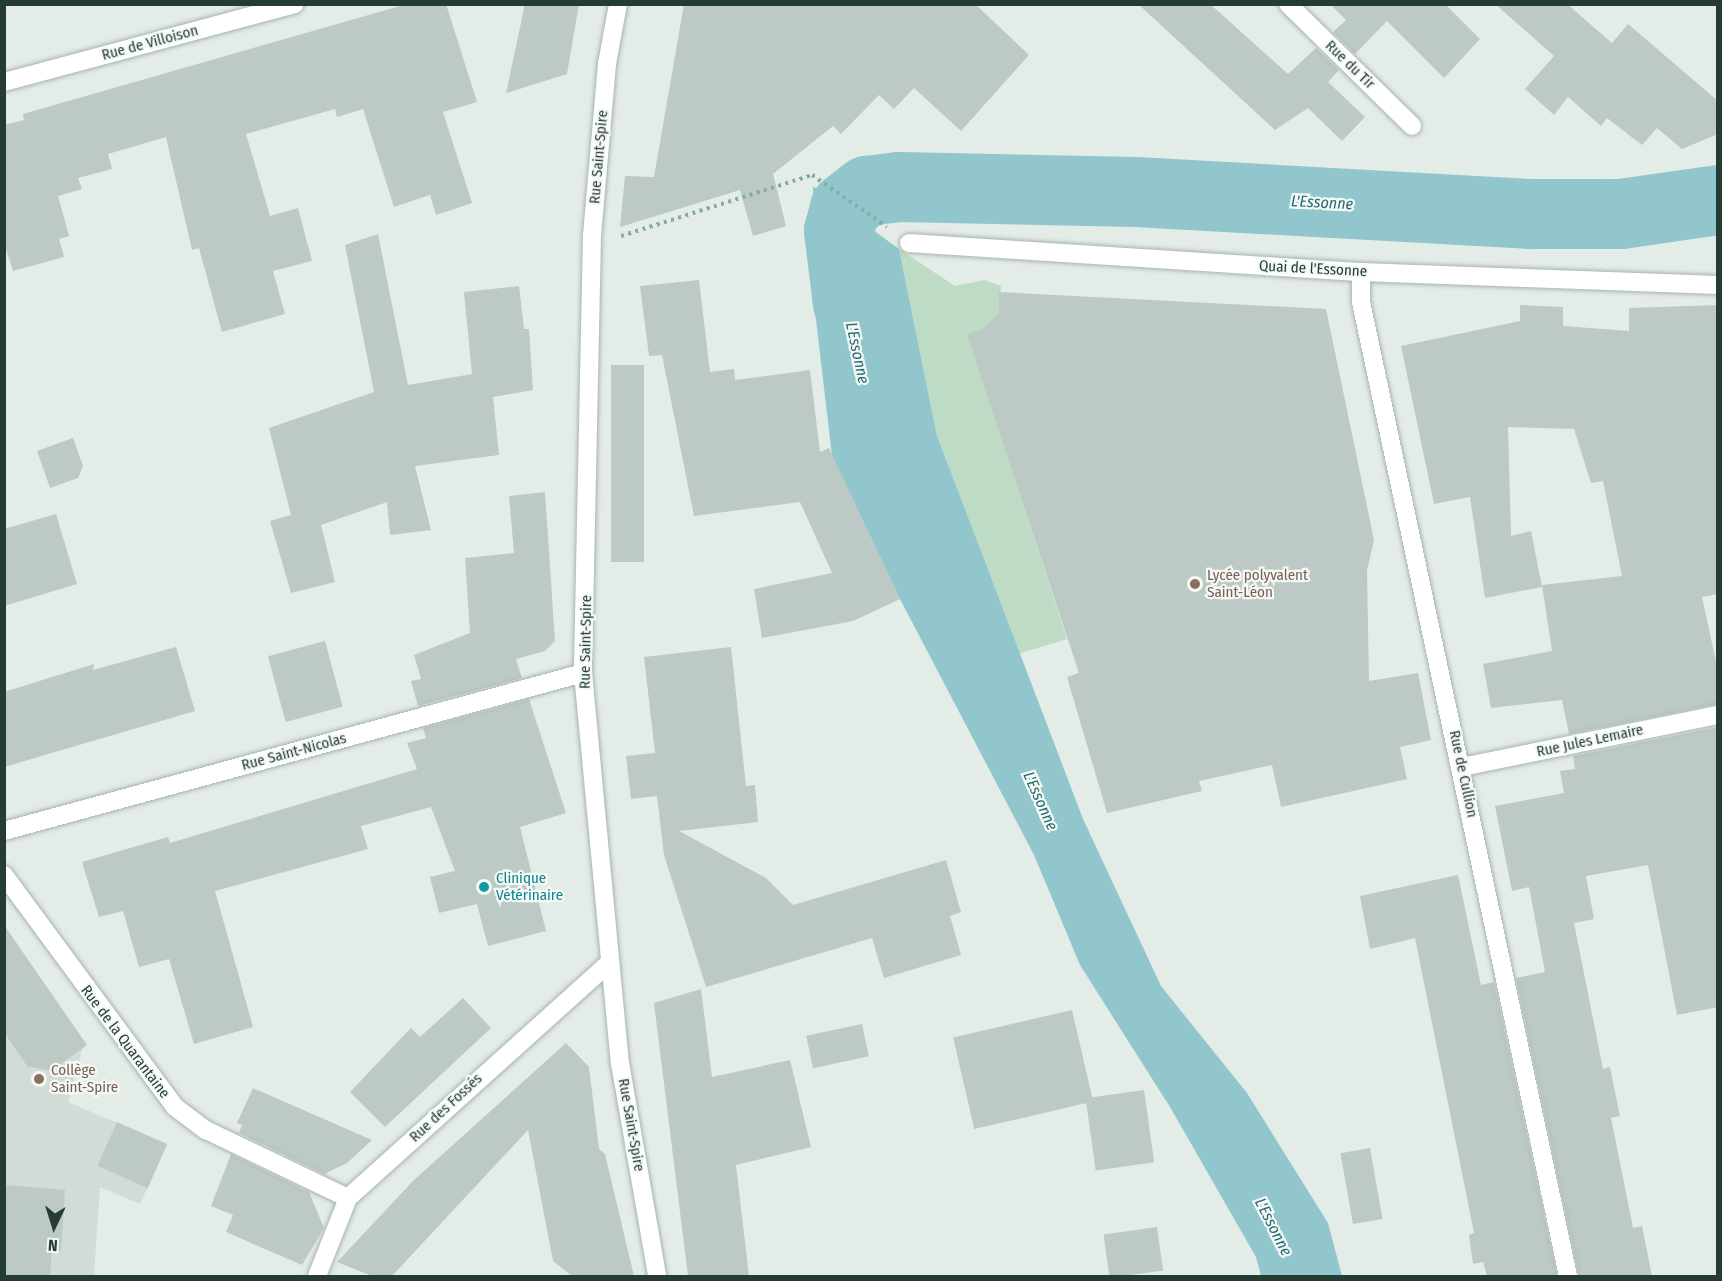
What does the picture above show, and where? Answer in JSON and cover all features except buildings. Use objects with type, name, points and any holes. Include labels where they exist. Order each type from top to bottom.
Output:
[{"type":"street","name":"Rue de Villoison","points":[[4,82],[295,4]]},
{"type":"street","name":"Rue Saint-Spire","points":[[618,4],[607,63],[592,235],[583,673],[609,963],[626,1106],[657,1276]]},
{"type":"street","name":"Rue du Tir","points":[[1288,4],[1412,126]]},
{"type":"street","name":"Quai de l'Essonne","points":[[909,243],[1360,272],[1718,285]]},
{"type":"street","name":"Rue de Cullion","points":[[1360,272],[1361,302],[1462,767],[1568,1276]]},
{"type":"street","name":"Rue Saint-Nicolas","points":[[4,831],[583,673]]},
{"type":"street","name":"Rue Jules Lemaire","points":[[1462,767],[1718,715]]},
{"type":"street","name":"Rue de la Quarantaine","points":[[4,875],[176,1107],[206,1130],[348,1198]]},
{"type":"street","name":"Rue des Fossés","points":[[317,1276],[348,1198],[609,963]]},
{"type":"path","points":[[615,237],[812,175],[909,243]]},
{"type":"shaded area","name":"Collège Saint-Spire","points":[[4,925],[84,1042],[68,1102],[167,1144],[140,1204],[100,1187],[94,1276],[5,1276]]},
{"type":"green space","points":[[899,249],[955,286],[984,280],[1001,286],[999,313],[983,329],[968,334],[1067,639],[1018,654],[937,436]]},
{"type":"water","points":[[813,186],[899,249],[937,436],[1083,819],[1161,986],[1247,1093],[1328,1223],[1342,1276],[1261,1276],[1256,1257],[1170,1107],[1080,965],[1034,855],[900,599],[832,456],[813,294]]},
{"type":"waterway","name":"L'Essonne","points":[[848,304],[839,231],[845,208],[867,191],[899,187],[1136,192],[1532,214],[1621,214],[1718,200]]},
{"type":"place","name":"Lycée polyvalent Saint-Léon","points":[[1195,584]]},
{"type":"place","name":"Clinique Vétérinaire","points":[[484,887]]},
{"type":"place","name":"Collège Saint-Spire","points":[[39,1079]]}]
